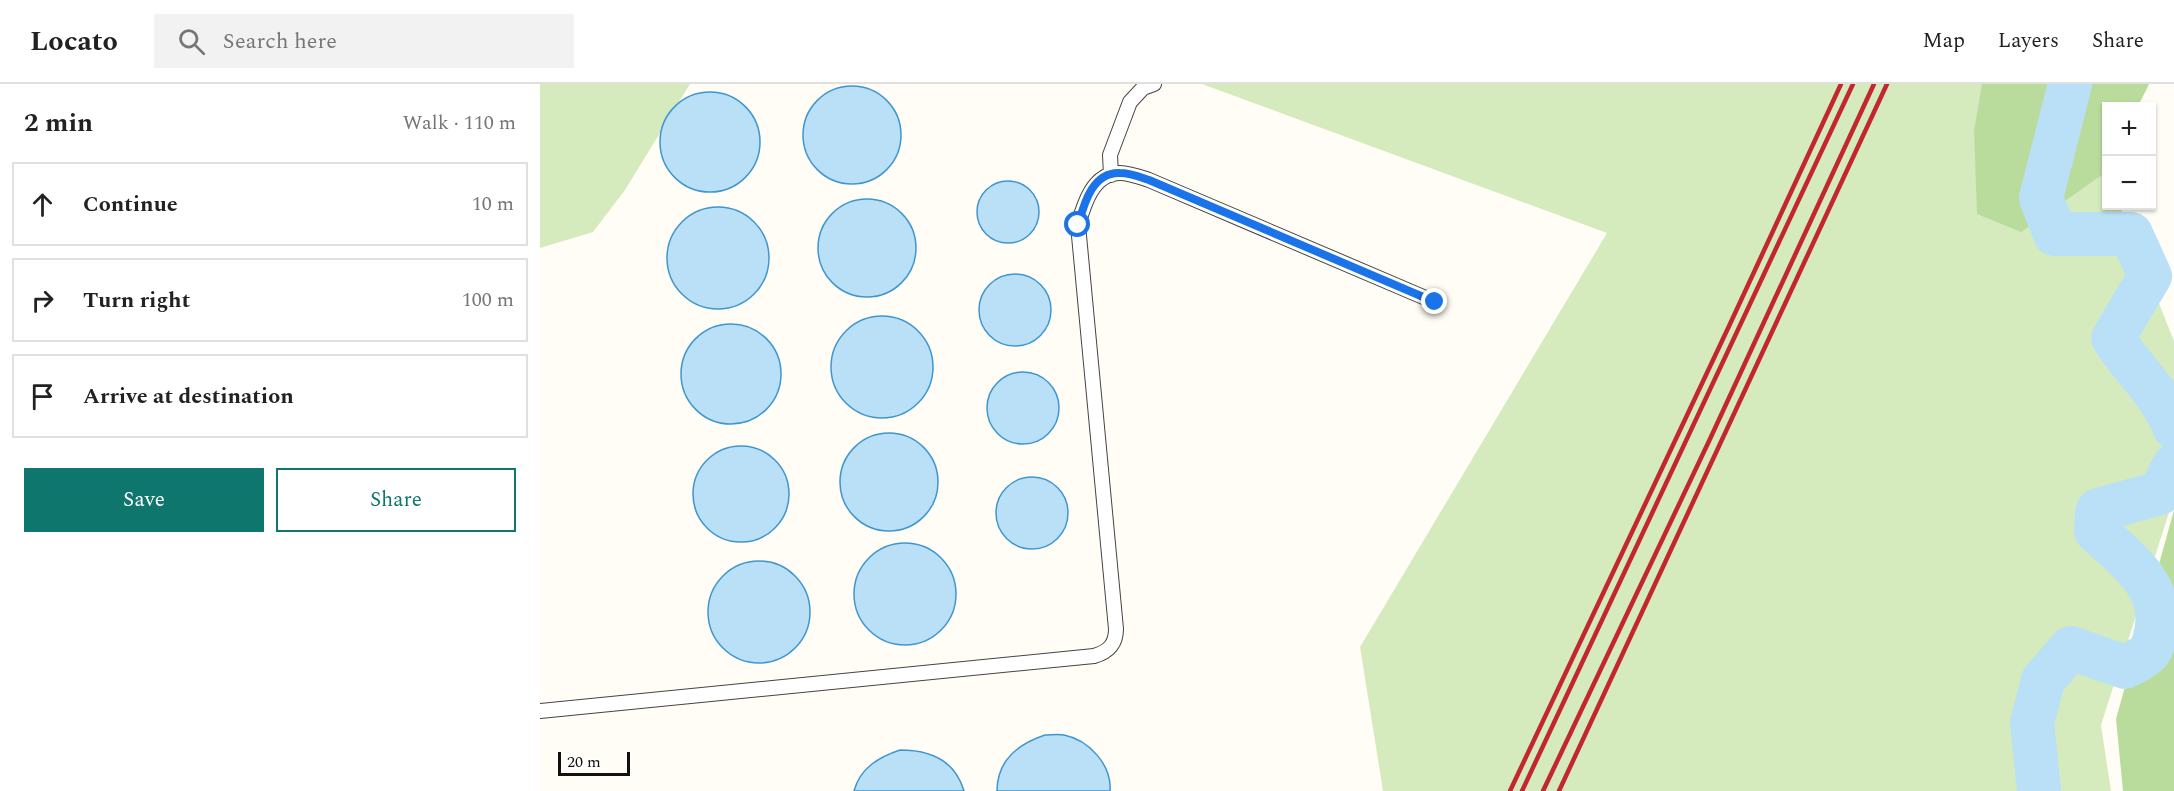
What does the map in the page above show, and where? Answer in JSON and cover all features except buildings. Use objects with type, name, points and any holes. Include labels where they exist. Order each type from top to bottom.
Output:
[{"type":"lane","points":[[1111,175],[1110,155],[1130,102],[1143,88],[1154,84]]},
{"type":"lane","points":[[540,711],[1094,656],[1111,648],[1116,629],[1078,225],[1086,198],[1094,186],[1111,175],[1120,173],[1149,180],[1435,302]]},
{"type":"green space","points":[[540,84],[690,84],[625,190],[593,232],[540,248]]},
{"type":"green space","points":[[1202,84],[2149,84],[2140,102],[2102,102],[2102,210],[2122,210],[2174,341],[2174,497],[2101,725],[2111,791],[1383,791],[1360,647],[1607,233]]},
{"type":"green space","points":[[1982,84],[2149,84],[2140,102],[2102,102],[2102,175],[2021,232],[1977,214],[1974,131]]},
{"type":"green space","points":[[2174,510],[2174,791],[2123,791],[2116,719]]},
{"type":"water","points":[[852,86],[871,90],[886,101],[897,116],[901,135],[897,154],[886,169],[871,180],[852,184],[833,180],[818,169],[807,154],[803,135],[807,116],[818,101],[833,90]]},
{"type":"water","points":[[710,92],[729,95],[746,106],[757,123],[760,142],[757,161],[746,178],[729,189],[710,192],[691,189],[674,178],[663,161],[660,142],[663,123],[674,106],[691,95]]},
{"type":"water","points":[[1002,181],[1014,181],[1030,190],[1037,200],[1039,212],[1037,224],[1030,234],[1014,243],[1002,243],[991,238],[982,229],[977,218],[977,206],[982,195],[991,186]]},
{"type":"water","points":[[857,199],[877,199],[902,213],[913,229],[916,248],[913,267],[902,283],[877,297],[857,297],[840,289],[826,275],[818,258],[818,238],[826,221],[840,207]]},
{"type":"water","points":[[718,207],[738,211],[754,222],[765,238],[769,258],[765,278],[754,294],[738,305],[718,309],[698,305],[682,294],[671,278],[667,258],[671,238],[682,222],[698,211]]},
{"type":"water","points":[[1015,274],[1035,280],[1045,290],[1051,310],[1045,330],[1035,340],[1015,346],[995,340],[985,330],[979,310],[985,290],[995,280]]},
{"type":"water","points":[[882,316],[902,320],[918,331],[929,347],[933,367],[929,387],[918,403],[902,414],[882,418],[862,414],[846,403],[835,387],[831,367],[835,347],[846,331],[862,320]]},
{"type":"water","points":[[731,324],[759,332],[773,346],[781,374],[773,402],[759,416],[731,424],[703,416],[689,402],[681,374],[689,346],[703,332]]},
{"type":"water","points":[[1030,372],[1049,382],[1057,394],[1059,408],[1057,422],[1049,434],[1037,442],[1016,444],[997,434],[989,422],[987,401],[997,382],[1009,374]]},
{"type":"water","points":[[889,433],[908,436],[924,447],[935,463],[938,482],[935,501],[924,517],[908,528],[889,531],[870,528],[854,517],[843,501],[840,482],[843,463],[854,447],[870,436]]},
{"type":"water","points":[[741,446],[759,450],[775,460],[785,476],[789,494],[785,512],[775,528],[759,538],[741,542],[723,538],[707,528],[697,512],[693,494],[697,476],[707,460],[723,450]]},
{"type":"water","points":[[1032,477],[1052,483],[1062,493],[1068,513],[1062,533],[1052,543],[1032,549],[1012,543],[1002,533],[996,513],[1002,493],[1012,483]]},
{"type":"water","points":[[905,543],[925,547],[941,558],[952,574],[956,594],[952,614],[941,630],[925,641],[905,645],[885,641],[869,630],[858,614],[854,594],[858,574],[869,558],[885,547]]},
{"type":"water","points":[[759,561],[778,565],[795,576],[806,593],[810,612],[806,631],[795,648],[778,659],[759,663],[740,659],[723,648],[712,631],[708,612],[712,593],[723,576],[740,565]]},
{"type":"water","points":[[1045,735],[1064,735],[1090,748],[1103,763],[1110,781],[1110,791],[997,791],[1001,770],[1011,755],[1026,743]]},
{"type":"water","points":[[900,750],[921,752],[940,759],[960,780],[964,791],[854,791],[861,776],[871,764]]},
{"type":"waterway","points":[[2070,84],[2041,198],[2055,234],[2131,234],[2150,276],[2113,338],[2162,403],[2174,427]]},
{"type":"waterway","points":[[2039,791],[2032,723],[2043,680],[2071,648],[2125,667],[2149,652],[2155,636],[2157,610],[2154,596],[2139,572],[2096,531],[2097,512],[2160,493],[2174,465]]},
{"type":"railway","points":[[1510,791],[1841,84]]},
{"type":"railway","points":[[1522,791],[1853,84]]},
{"type":"railway","points":[[1543,791],[1710,439],[1874,84]]},
{"type":"railway","points":[[1559,791],[1887,84]]},
{"type":"route","points":[[1078,225],[1086,198],[1094,186],[1111,175],[1120,173],[1134,176],[1149,180],[1435,302]]}]
